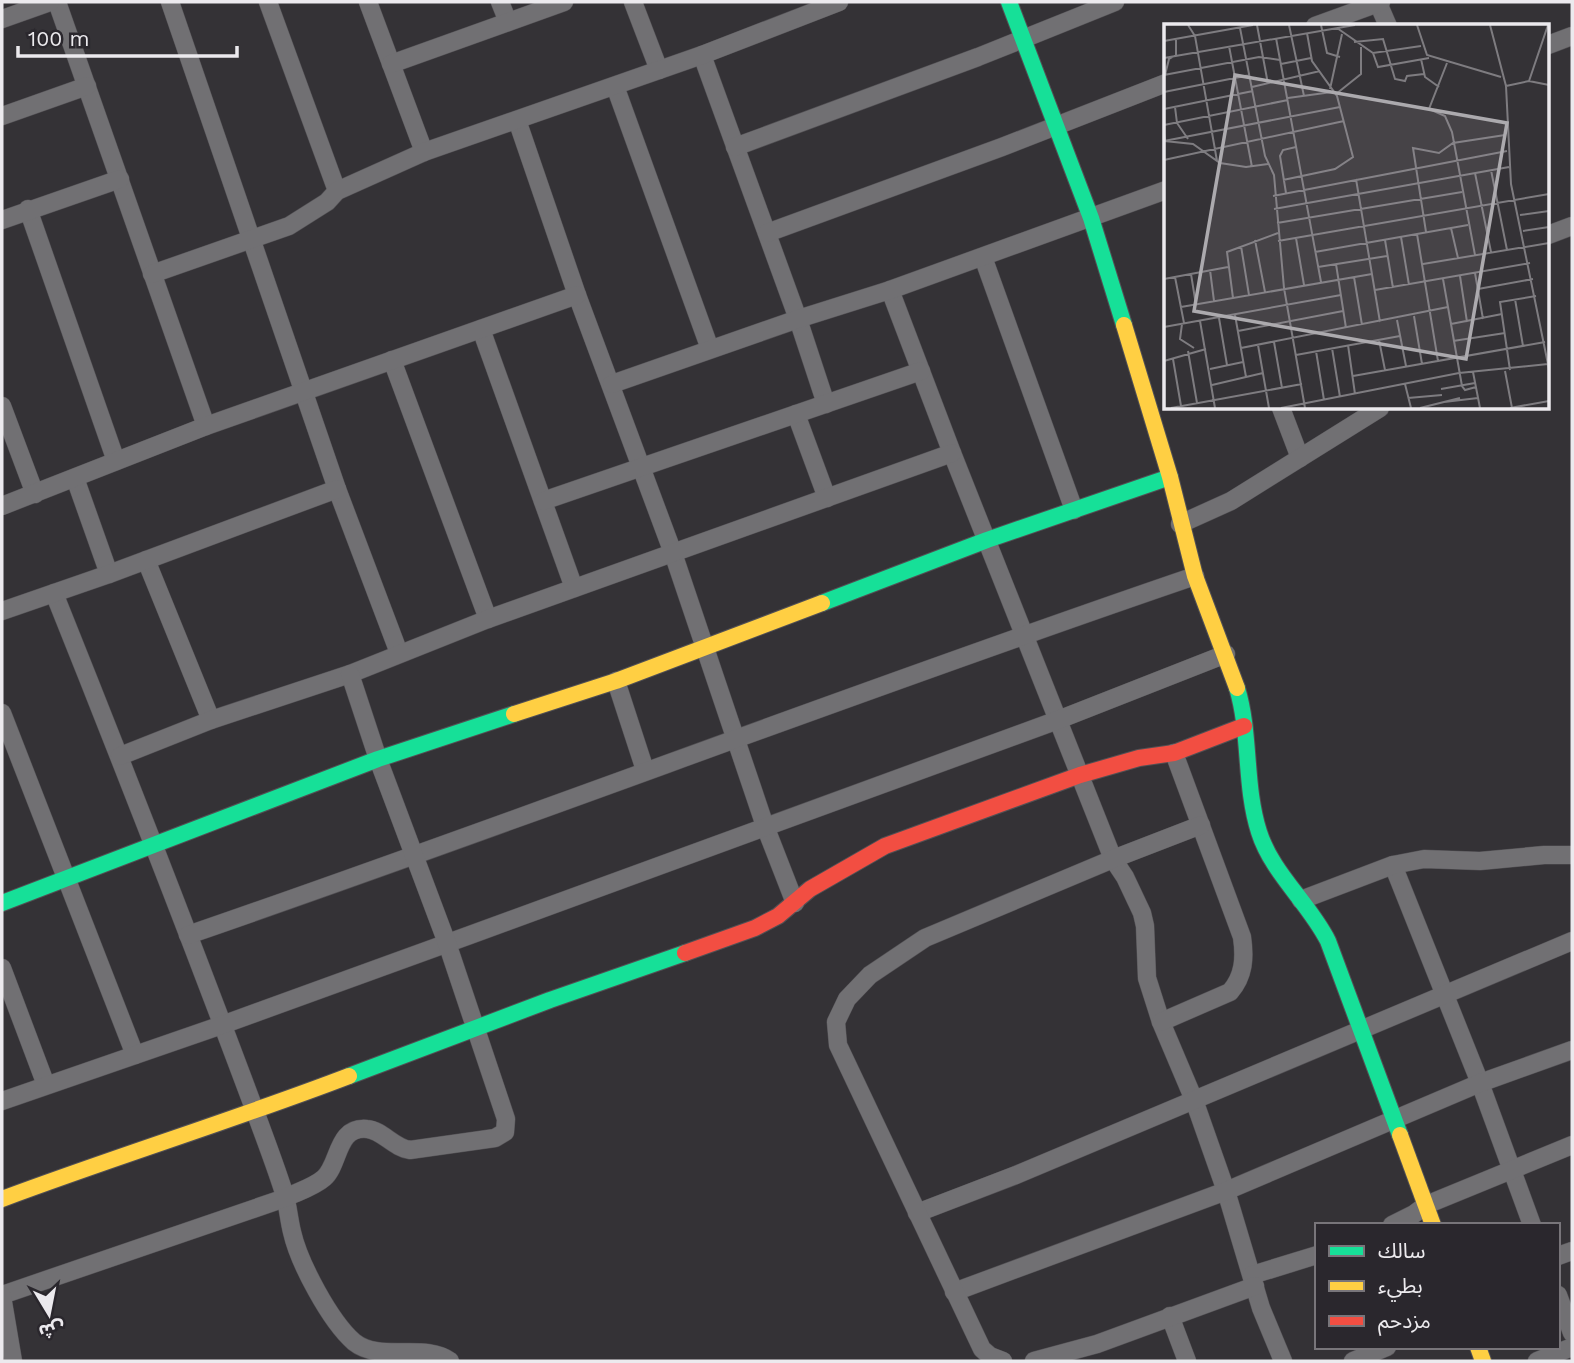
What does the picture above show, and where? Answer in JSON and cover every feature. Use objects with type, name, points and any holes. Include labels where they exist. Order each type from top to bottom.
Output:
[{"type":"street","points":[[2,19],[50,2]]},
{"type":"street","points":[[57,2],[206,426]]},
{"type":"street","points":[[170,2],[337,489],[399,653]]},
{"type":"street","points":[[268,2],[337,191]]},
{"type":"street","points":[[368,2],[424,152]]},
{"type":"street","points":[[500,2],[508,22]]},
{"type":"street","points":[[391,64],[564,2]]},
{"type":"street","points":[[633,2],[659,70]]},
{"type":"street","points":[[152,274],[289,226],[327,202],[337,191],[424,152],[702,55],[839,2]]},
{"type":"street","points":[[1009,2],[1058,125],[1091,218],[1170,477],[1195,576],[1226,654],[1243,707],[1247,769],[1258,830],[1266,850],[1328,941],[1432,1223]]},
{"type":"street","points":[[735,147],[978,57],[1115,2]]},
{"type":"street","points":[[1317,24],[1336,9],[1379,2],[1387,24]]},
{"type":"street","points":[[1550,45],[1570,42]]},
{"type":"street","points":[[702,55],[798,319],[825,404]]},
{"type":"street","points":[[767,233],[1164,84]]},
{"type":"street","points":[[2,116],[87,86]]},
{"type":"street","points":[[615,86],[710,349]]},
{"type":"street","points":[[517,120],[673,553],[765,826],[795,903]]},
{"type":"street","points":[[2,220],[120,179]]},
{"type":"street","points":[[612,384],[890,290],[1164,191]]},
{"type":"street","points":[[29,209],[116,461]]},
{"type":"street","points":[[1550,234],[1572,226]]},
{"type":"street","points":[[984,257],[1074,510]]},
{"type":"street","points":[[890,290],[1113,859],[1142,913],[1147,978],[1161,1022],[1194,1100],[1226,1191],[1261,1308],[1283,1361]]},
{"type":"street","points":[[2,506],[206,426],[578,295]]},
{"type":"street","points":[[481,329],[574,588]]},
{"type":"street","points":[[392,360],[488,619]]},
{"type":"street","points":[[543,501],[921,371]]},
{"type":"street","points":[[2,406],[34,494]]},
{"type":"street","points":[[1282,410],[1300,458]]},
{"type":"street","points":[[1180,524],[1231,501],[1375,410]]},
{"type":"street","points":[[796,414],[827,498]]},
{"type":"street","points":[[120,756],[211,720],[350,674],[488,619],[952,453]]},
{"type":"street","points":[[2,903],[378,759],[616,681],[987,540],[1170,477]]},
{"type":"street","points":[[75,478],[109,574]]},
{"type":"street","points":[[2,611],[337,489]]},
{"type":"street","points":[[146,560],[211,720]]},
{"type":"street","points":[[188,936],[416,857],[645,770],[1023,634],[1195,576]]},
{"type":"street","points":[[54,593],[120,756],[255,1112],[285,1198],[301,1260],[343,1330],[355,1343],[371,1351],[430,1355],[445,1357],[450,1361]]},
{"type":"street","points":[[2,1101],[222,1025],[1059,720],[1226,654]]},
{"type":"street","points":[[13,1361],[2,1296],[285,1198],[327,1176],[343,1140],[355,1131],[370,1129],[402,1149],[410,1150],[502,1136],[507,1128],[477,1028],[378,759],[350,674]]},
{"type":"street","points":[[616,681],[645,770]]},
{"type":"street","points":[[2,713],[135,1055]]},
{"type":"street","points":[[2,1199],[94,1164],[255,1112],[477,1028],[755,928],[778,916],[810,889],[886,846],[1080,775],[1139,758],[1174,753],[1244,726]]},
{"type":"street","points":[[1161,1022],[1230,992],[1238,983],[1244,955],[1242,937],[1174,753]]},
{"type":"street","points":[[992,1360],[982,1349],[954,1292],[838,1045],[836,1023],[847,999],[870,975],[925,938],[1201,825]]},
{"type":"street","points":[[1301,900],[1392,865],[1424,859],[1480,861],[1572,855]]},
{"type":"street","points":[[1392,865],[1480,1083],[1531,1223]]},
{"type":"street","points":[[917,1213],[1016,1175],[1572,941]]},
{"type":"street","points":[[2,968],[46,1085]]},
{"type":"street","points":[[954,1292],[1226,1191],[1480,1083],[1572,1050]]},
{"type":"street","points":[[1395,1223],[1426,1205],[1572,1144]]},
{"type":"street","points":[[1034,1361],[1097,1344],[1315,1256]]},
{"type":"street","points":[[1560,1300],[1572,1333]]},
{"type":"street","points":[[1170,1316],[1188,1361]]},
{"type":"street","points":[[1538,1361],[1572,1347]]},
{"type":"street","points":[[1353,1361],[1385,1353]]},
{"type":"traffic: fast","points":[[1009,2],[1091,218],[1124,325]]},
{"type":"traffic: fast","points":[[822,603],[987,540],[1170,477]]},
{"type":"traffic: fast","points":[[1237,688],[1244,723],[1251,796],[1259,832],[1273,861],[1328,941],[1400,1135]]},
{"type":"traffic: fast","points":[[2,903],[378,759],[514,714]]},
{"type":"traffic: fast","points":[[349,1076],[550,1000],[685,953]]},
{"type":"traffic: slow","points":[[1124,325],[1170,477],[1195,576],[1237,688]]},
{"type":"traffic: slow","points":[[514,714],[616,681],[822,603]]},
{"type":"traffic: slow","points":[[2,1199],[349,1076]]},
{"type":"traffic: slow","points":[[1400,1135],[1432,1223]]},
{"type":"traffic: slow","points":[[1479,1349],[1483,1361]]},
{"type":"traffic: jam","points":[[685,953],[755,928],[778,916],[810,889],[885,846],[1080,775],[1139,758],[1174,753],[1244,726]]}]
